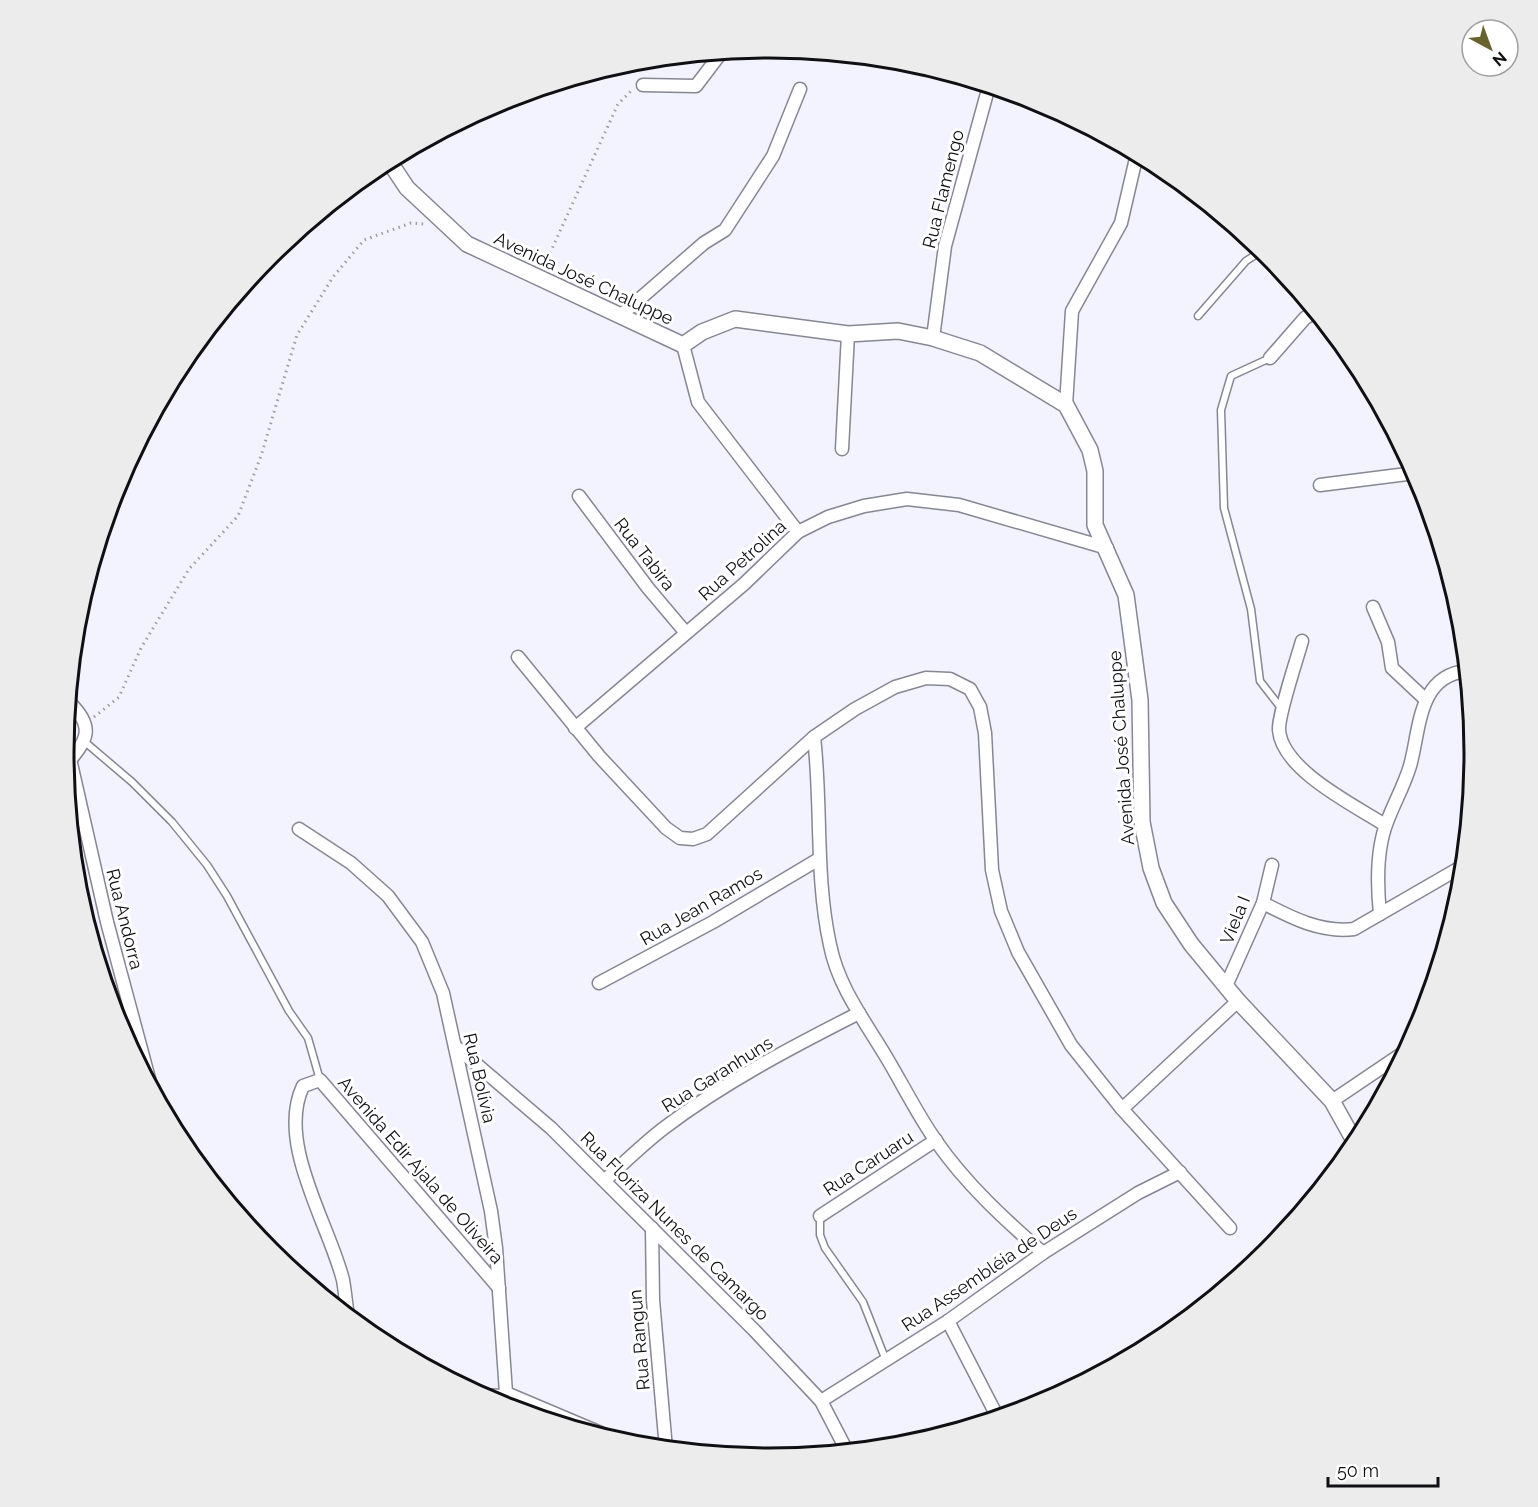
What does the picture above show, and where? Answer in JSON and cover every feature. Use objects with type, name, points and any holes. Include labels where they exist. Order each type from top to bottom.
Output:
[{"type":"street","points":[[643,85],[696,86],[715,61]]},
{"type":"street","points":[[620,316],[704,243],[725,230],[773,156],[800,89]]},
{"type":"street","name":"Rua Flamengo","points":[[933,338],[945,246],[987,93]]},
{"type":"street","points":[[1066,405],[1072,311],[1121,222],[1135,163]]},
{"type":"street","name":"Avenida José Chaluppe","points":[[394,169],[407,188],[467,244],[494,259],[539,277],[683,345],[702,332],[735,319],[848,334],[898,331],[933,338],[980,353],[1066,405],[1090,450],[1095,471],[1095,525],[1126,595],[1140,700],[1142,822],[1151,868],[1164,903],[1191,944],[1238,1001],[1332,1101],[1351,1134]]},
{"type":"street","points":[[1270,358],[1309,316]]},
{"type":"street","points":[[842,448],[848,334]]},
{"type":"street","points":[[683,345],[698,402],[798,532]]},
{"type":"street","points":[[1320,485],[1405,474]]},
{"type":"street","name":"Rua Tabira","points":[[579,496],[648,588],[686,633]]},
{"type":"street","name":"Rua Petrolina","points":[[575,728],[744,584],[798,532],[828,517],[864,506],[907,499],[958,505],[1107,548]]},
{"type":"street","points":[[1373,608],[1388,642],[1392,668],[1426,700]]},
{"type":"street","points":[[1302,641],[1278,728],[1282,748],[1321,784],[1385,825]]},
{"type":"street","points":[[518,657],[627,788],[666,828],[680,838],[693,839],[707,834],[814,737],[855,709],[895,687],[926,678],[950,679],[970,689],[980,707],[984,733],[992,870],[1001,911],[1018,952],[1071,1046],[1122,1110],[1230,1228]]},
{"type":"street","points":[[1380,914],[1379,862],[1385,825],[1407,774],[1420,714],[1426,700],[1448,676],[1459,673]]},
{"type":"street","points":[[74,756],[85,742],[85,724],[75,710]]},
{"type":"street","points":[[814,737],[820,787],[819,859],[829,944],[836,968],[859,1013],[936,1140],[956,1166],[1006,1220],[1043,1253]]},
{"type":"street","name":"Rua Andorra","points":[[75,791],[137,1041]]},
{"type":"street","name":"Rua Bolívia","points":[[299,829],[351,862],[388,896],[422,942],[443,993],[491,1211],[506,1393]]},
{"type":"street","name":"Rua Jean Ramos","points":[[599,983],[713,922],[819,859]]},
{"type":"street","name":"Viela I","points":[[1226,986],[1263,903],[1272,865]]},
{"type":"street","points":[[1263,903],[1311,925],[1335,932],[1354,929],[1454,871]]},
{"type":"street","points":[[1122,1110],[1238,1001]]},
{"type":"street","name":"Rua Garanhuns","points":[[605,1180],[662,1129],[697,1104],[799,1044],[859,1013]]},
{"type":"street","name":"Rua Floriza Nunes de Camargo","points":[[455,1047],[551,1128],[605,1180],[821,1401],[843,1444]]},
{"type":"street","points":[[1332,1101],[1392,1060]]},
{"type":"street","name":"Avenida Edir Ajala de Oliveira","points":[[346,1305],[342,1280],[302,1164],[296,1126],[296,1101],[303,1086],[320,1080],[499,1288]]},
{"type":"street","name":"Rua Caruaru","points":[[820,1216],[936,1140]]},
{"type":"street","name":"Rua Assembléia de Deus","points":[[821,1401],[885,1358],[948,1321],[1043,1253],[1138,1193],[1180,1172]]},
{"type":"street","name":"Rua Rangun","points":[[652,1228],[653,1300],[665,1441]]},
{"type":"street","points":[[948,1321],[994,1411]]},
{"type":"street","points":[[506,1393],[563,1417]]},
{"type":"lane","points":[[1197,316],[1246,261],[1254,256]]},
{"type":"lane","points":[[1270,358],[1231,376],[1221,410],[1224,508],[1251,609],[1260,681],[1283,711]]},
{"type":"lane","points":[[85,742],[132,782],[172,822],[207,865],[227,896],[290,1011],[308,1038],[320,1080]]},
{"type":"lane","points":[[820,1216],[820,1235],[825,1248],[863,1302],[885,1358]]},
{"type":"lane","points":[[496,1393],[506,1393]]},
{"type":"path","points":[[539,277],[618,104],[631,90],[643,85]]},
{"type":"path","points":[[85,724],[119,697],[141,648],[189,569],[238,516],[261,456],[297,335],[333,277],[364,240],[411,223],[447,226]]}]
